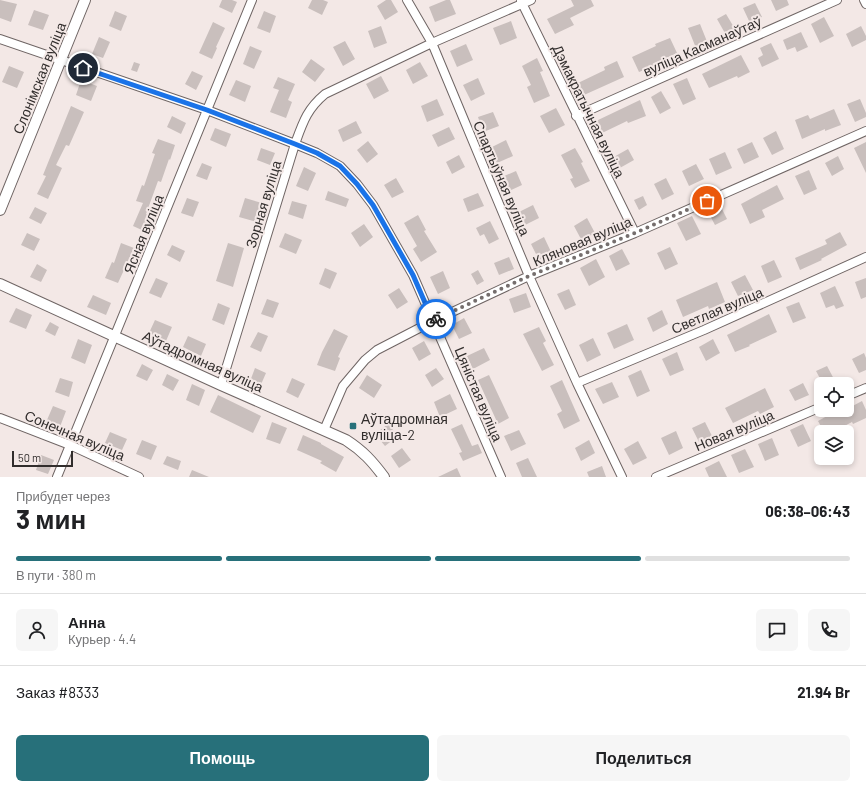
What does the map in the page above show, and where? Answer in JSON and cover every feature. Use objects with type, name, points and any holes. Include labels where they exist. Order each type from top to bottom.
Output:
[{"type":"street","name":"Слонімская вуліца","points":[[0,210],[85,0]]},
{"type":"street","name":"Ясная вуліца","points":[[57,477],[252,0]]},
{"type":"street","name":"Спартыўная вуліца","points":[[407,0],[432,43],[529,276],[577,383],[622,477]]},
{"type":"street","name":"Зорная вуліца","points":[[221,385],[295,144],[307,114],[316,102],[325,94],[432,43],[521,2],[531,0]]},
{"type":"street","name":"вуліца Касманаўтаў","points":[[576,116],[837,0]]},
{"type":"street","points":[[864,0],[866,4]]},
{"type":"street","name":"Дэмакратычная вуліца","points":[[521,2],[635,233]]},
{"type":"street","name":"Цяністая вуліца","points":[[0,39],[207,110],[317,153],[340,166],[373,205],[413,275],[501,477]]},
{"type":"street","name":"Кляновая вуліца","points":[[324,430],[343,386],[365,360],[377,350],[433,321],[529,276],[635,233],[866,131]]},
{"type":"street","name":"Светлая вуліца","points":[[577,383],[704,330],[866,257]]},
{"type":"street","name":"Аўтадромная вуліца","points":[[0,284],[115,338],[346,440],[360,449],[384,477]]},
{"type":"street","points":[[854,393],[866,388]]},
{"type":"street","name":"Новая вуліца","points":[[656,477],[814,410]]},
{"type":"street","name":"Сонечная вуліца","points":[[0,418],[70,445],[139,477]]},
{"type":"building","points":[[0,0],[17,4],[11,22],[0,18]]},
{"type":"building","points":[[222,0],[232,0],[237,2],[232,13],[219,7]]},
{"type":"building","points":[[312,0],[323,0],[328,2],[322,15],[308,8]]},
{"type":"building","points":[[386,0],[391,0],[398,12],[385,20],[377,6]]},
{"type":"building","points":[[446,0],[450,0],[456,14],[435,22],[429,7]]},
{"type":"building","points":[[571,0],[591,0],[594,6],[570,18],[574,25],[555,34],[547,19],[574,6]]},
{"type":"building","points":[[771,0],[787,0],[789,5],[776,11]]},
{"type":"building","points":[[755,3],[762,17],[750,23],[743,8]]},
{"type":"building","points":[[34,10],[49,15],[43,30],[28,25]]},
{"type":"building","points":[[115,11],[127,16],[121,31],[109,26]]},
{"type":"building","points":[[264,11],[276,16],[270,33],[257,28]]},
{"type":"building","points":[[726,14],[735,29],[726,35],[717,19]]},
{"type":"building","points":[[824,17],[834,36],[820,43],[811,24]]},
{"type":"building","points":[[511,21],[517,38],[500,45],[493,28]]},
{"type":"building","points":[[213,22],[225,28],[212,59],[199,53]]},
{"type":"building","points":[[700,24],[708,44],[696,48],[688,28]]},
{"type":"building","points":[[381,26],[387,43],[374,48],[368,31]]},
{"type":"building","points":[[861,26],[866,36],[866,40],[852,47],[846,34]]},
{"type":"building","points":[[801,32],[808,47],[797,52],[795,47],[787,50],[783,40]]},
{"type":"building","points":[[99,37],[110,42],[103,58],[92,54]]},
{"type":"building","points":[[670,38],[677,53],[653,64],[654,66],[639,72],[632,57],[656,46],[655,44]]},
{"type":"building","points":[[345,41],[355,59],[343,66],[333,47]]},
{"type":"building","points":[[771,43],[779,59],[762,67],[758,58],[763,55],[760,48]]},
{"type":"building","points":[[466,44],[473,60],[457,67],[450,51]]},
{"type":"building","points":[[250,46],[262,51],[254,69],[243,64]]},
{"type":"building","points":[[741,55],[750,72],[738,78],[737,76],[709,88],[702,74]]},
{"type":"building","points":[[537,58],[543,71],[540,72],[550,96],[534,103],[527,87],[531,85],[522,66]]},
{"type":"building","points":[[311,59],[325,69],[315,82],[302,72]]},
{"type":"building","points":[[617,61],[624,77],[584,95],[578,83],[605,70],[604,67]]},
{"type":"building","points":[[134,62],[140,64],[137,72],[131,70]]},
{"type":"building","points":[[420,62],[428,76],[413,84],[406,70]]},
{"type":"building","points":[[9,66],[24,72],[17,88],[2,82]]},
{"type":"building","points":[[192,71],[203,76],[196,90],[185,84]]},
{"type":"building","points":[[381,76],[389,91],[374,99],[366,84]]},
{"type":"building","points":[[278,77],[295,84],[288,100],[292,102],[286,118],[270,112],[279,90],[273,88]]},
{"type":"building","points":[[478,78],[485,94],[471,101],[463,85]]},
{"type":"building","points":[[687,78],[696,99],[683,105],[673,84]]},
{"type":"building","points":[[81,80],[97,86],[91,101],[76,95]]},
{"type":"building","points":[[236,80],[251,86],[245,102],[229,95]]},
{"type":"building","points":[[661,91],[671,108],[660,114],[651,97]]},
{"type":"building","points":[[437,99],[444,115],[427,122],[421,106]]},
{"type":"building","points":[[860,99],[866,113],[866,117],[855,122],[847,104]]},
{"type":"building","points":[[640,100],[646,116],[628,123],[627,121],[602,133],[596,121]]},
{"type":"building","points":[[71,106],[84,112],[69,146],[66,145],[56,165],[62,168],[48,199],[37,194],[46,176],[43,175]]},
{"type":"building","points":[[556,108],[565,125],[549,133],[540,116]]},
{"type":"building","points":[[834,109],[841,125],[825,131],[825,129],[802,139],[795,120],[808,115],[810,119]]},
{"type":"building","points":[[493,112],[499,126],[483,132],[478,117]]},
{"type":"building","points":[[172,116],[186,123],[181,134],[167,127]]},
{"type":"building","points":[[356,121],[362,133],[343,142],[338,130]]},
{"type":"building","points":[[449,127],[455,139],[438,147],[432,135]]},
{"type":"building","points":[[215,128],[231,134],[226,147],[210,140]]},
{"type":"building","points":[[776,131],[784,149],[772,155],[763,138]]},
{"type":"building","points":[[158,139],[175,145],[161,182],[158,181],[146,214],[150,216],[144,231],[133,226],[143,203],[136,201],[142,185],[144,186],[155,154],[152,153]]},
{"type":"building","points":[[506,140],[513,156],[497,163],[490,148]]},
{"type":"building","points":[[368,141],[378,154],[367,163],[357,150]]},
{"type":"building","points":[[752,142],[759,157],[744,164],[737,149]]},
{"type":"building","points":[[866,142],[866,173],[854,148]]},
{"type":"building","points":[[261,148],[275,153],[270,165],[257,160]]},
{"type":"building","points":[[575,148],[583,162],[581,163],[590,181],[575,188],[570,179],[573,178],[561,155]]},
{"type":"building","points":[[628,149],[634,160],[618,169],[612,158]]},
{"type":"building","points":[[725,152],[732,168],[716,175],[709,159]]},
{"type":"building","points":[[459,155],[465,167],[452,174],[446,162]]},
{"type":"building","points":[[838,156],[844,169],[832,176],[825,163]]},
{"type":"building","points":[[202,163],[212,167],[207,180],[196,176]]},
{"type":"building","points":[[696,164],[704,179],[689,186],[682,171]]},
{"type":"building","points":[[304,167],[316,173],[308,191],[296,186]]},
{"type":"building","points":[[809,170],[817,189],[804,195],[795,176]]},
{"type":"building","points":[[516,171],[522,185],[509,191],[502,177]]},
{"type":"building","points":[[396,178],[404,192],[392,198],[384,185]]},
{"type":"building","points":[[666,178],[674,194],[662,200],[654,184]]},
{"type":"building","points":[[777,185],[784,199],[762,210],[765,217],[750,224],[741,204]]},
{"type":"building","points":[[328,191],[349,199],[346,207],[325,200]]},
{"type":"building","points":[[478,193],[484,206],[468,212],[463,199]]},
{"type":"building","points":[[643,196],[647,205],[639,210],[634,200]]},
{"type":"building","points":[[187,198],[199,202],[193,217],[181,213]]},
{"type":"building","points":[[245,198],[262,203],[257,222],[239,217]]},
{"type":"building","points":[[292,201],[307,205],[303,219],[288,214]]},
{"type":"building","points":[[719,203],[727,219],[715,225],[707,210]]},
{"type":"building","points":[[533,205],[539,218],[523,226],[517,213]]},
{"type":"building","points":[[35,207],[47,213],[41,224],[29,218]]},
{"type":"building","points":[[418,215],[426,230],[424,231],[437,252],[421,262],[413,249],[417,246],[404,223]]},
{"type":"building","points":[[692,216],[701,234],[686,241],[677,223]]},
{"type":"building","points":[[587,218],[595,233],[582,241],[574,226]]},
{"type":"building","points":[[490,221],[499,239],[489,244],[484,234],[480,236],[476,228]]},
{"type":"building","points":[[364,224],[373,237],[360,247],[351,233]]},
{"type":"building","points":[[840,232],[847,245],[821,259],[822,260],[800,270],[795,258],[827,244],[825,240]]},
{"type":"building","points":[[27,233],[40,239],[34,251],[21,245]]},
{"type":"building","points":[[285,233],[302,240],[296,254],[279,247]]},
{"type":"building","points":[[544,237],[552,254],[539,260],[531,244]]},
{"type":"building","points":[[121,243],[134,248],[118,283],[105,278],[112,262],[114,263]]},
{"type":"building","points":[[228,243],[244,248],[233,287],[216,281]]},
{"type":"building","points":[[172,245],[185,251],[180,262],[167,255]]},
{"type":"building","points":[[670,247],[678,264],[665,270],[657,253]]},
{"type":"building","points":[[622,249],[630,264],[616,271],[609,256]]},
{"type":"building","points":[[509,257],[514,269],[499,275],[494,263]]},
{"type":"building","points":[[596,259],[605,277],[589,286],[580,268]]},
{"type":"building","points":[[774,260],[782,277],[768,283],[761,266]]},
{"type":"building","points":[[37,264],[47,270],[41,282],[30,277]]},
{"type":"building","points":[[325,268],[337,273],[330,289],[319,284]]},
{"type":"building","points":[[478,270],[484,281],[477,285],[471,274]]},
{"type":"building","points":[[443,271],[450,288],[438,294],[430,277]]},
{"type":"building","points":[[745,275],[753,290],[738,296],[731,282]]},
{"type":"building","points":[[156,278],[168,283],[161,298],[149,293]]},
{"type":"building","points":[[866,278],[866,297],[861,299],[855,282]]},
{"type":"building","points":[[717,282],[725,302],[709,309],[708,306],[683,317],[676,300]]},
{"type":"building","points":[[835,286],[844,306],[836,309],[834,305],[826,308],[820,293]]},
{"type":"building","points":[[399,288],[408,302],[397,309],[388,295]]},
{"type":"building","points":[[569,289],[576,305],[565,310],[557,294]]},
{"type":"building","points":[[526,293],[531,307],[514,313],[509,299]]},
{"type":"building","points":[[93,295],[111,303],[106,315],[87,307]]},
{"type":"building","points":[[267,299],[279,303],[273,318],[261,314]]},
{"type":"building","points":[[799,302],[806,318],[793,323],[786,307]]},
{"type":"building","points":[[218,303],[230,308],[224,325],[212,320]]},
{"type":"building","points":[[16,308],[32,315],[26,329],[9,322]]},
{"type":"building","points":[[662,310],[668,324],[653,332],[647,318]]},
{"type":"building","points":[[769,314],[777,332],[735,352],[727,335]]},
{"type":"building","points":[[464,318],[472,333],[459,339],[452,325]]},
{"type":"building","points":[[155,320],[172,327],[166,341],[149,333]]},
{"type":"building","points":[[50,322],[59,327],[55,336],[45,331]]},
{"type":"building","points":[[627,324],[634,340],[614,349],[607,333]]},
{"type":"building","points":[[539,327],[546,341],[543,343],[554,365],[542,371],[523,334]]},
{"type":"building","points":[[334,329],[348,336],[338,357],[340,358],[335,371],[317,365]]},
{"type":"building","points":[[258,332],[268,336],[261,352],[250,347]]},
{"type":"building","points":[[188,336],[206,344],[201,356],[183,347]]},
{"type":"building","points":[[593,338],[601,355],[587,362],[579,345]]},
{"type":"building","points":[[78,339],[92,345],[85,364],[71,358]]},
{"type":"building","points":[[713,339],[720,353],[706,361],[699,347]]},
{"type":"building","points":[[424,341],[431,354],[419,361],[412,348]]},
{"type":"building","points":[[484,348],[490,360],[473,369],[467,356]]},
{"type":"building","points":[[677,352],[684,370],[670,376],[662,359]]},
{"type":"building","points":[[864,353],[866,358],[866,370],[859,373],[852,359]]},
{"type":"building","points":[[142,364],[153,370],[147,381],[136,376]]},
{"type":"building","points":[[827,366],[833,377],[819,377],[816,371]]},
{"type":"building","points":[[255,368],[266,373],[259,389],[249,384]]},
{"type":"building","points":[[436,368],[444,379],[432,387],[425,375]]},
{"type":"building","points":[[641,370],[650,391],[637,397],[628,376]]},
{"type":"building","points":[[167,374],[179,380],[173,391],[162,385]]},
{"type":"building","points":[[367,375],[382,385],[374,398],[359,388]]},
{"type":"building","points":[[489,375],[509,418],[498,424],[478,380]]},
{"type":"building","points":[[60,378],[73,382],[69,397],[55,392]]},
{"type":"building","points":[[292,378],[305,384],[298,398],[286,392]]},
{"type":"building","points":[[562,380],[580,421],[564,429],[557,414],[562,411],[550,386]]},
{"type":"building","points":[[612,382],[619,397],[603,404],[595,389]]},
{"type":"building","points":[[803,383],[809,395],[795,401],[789,390]]},
{"type":"building","points":[[192,384],[205,390],[199,406],[186,400]]},
{"type":"building","points":[[765,388],[774,407],[760,414],[758,411],[733,423],[725,408]]},
{"type":"building","points":[[450,394],[457,409],[440,417],[434,402]]},
{"type":"building","points":[[218,395],[261,416],[253,433],[210,412]]},
{"type":"building","points":[[862,401],[866,410],[866,418],[853,424],[852,422],[846,425],[820,425],[818,421],[825,417],[854,417],[854,405]]},
{"type":"building","points":[[53,406],[66,411],[58,432],[44,427]]},
{"type":"building","points":[[272,422],[287,428],[280,444],[266,439]]},
{"type":"building","points":[[705,422],[712,436],[699,442],[692,428]]},
{"type":"building","points":[[388,424],[398,436],[385,446],[375,434]]},
{"type":"building","points":[[462,424],[472,446],[478,444],[482,453],[463,461],[459,453],[462,452],[451,429]]},
{"type":"building","points":[[803,424],[811,441],[798,447],[790,430]]},
{"type":"building","points":[[519,430],[526,444],[511,451],[504,436]]},
{"type":"building","points":[[676,431],[683,448],[669,455],[661,438]]},
{"type":"building","points":[[110,432],[127,439],[122,450],[105,443]]},
{"type":"building","points":[[303,435],[321,443],[344,457],[336,472],[320,463],[322,461],[297,450]]},
{"type":"building","points":[[772,438],[779,455],[765,461],[758,444]]},
{"type":"building","points":[[142,440],[157,446],[151,460],[136,454]]},
{"type":"building","points":[[589,440],[595,453],[581,461],[575,448]]},
{"type":"building","points":[[638,441],[647,458],[633,465],[624,449]]},
{"type":"building","points":[[402,448],[411,460],[399,468],[391,456]]},
{"type":"building","points":[[745,449],[754,467],[739,473],[731,455]]},
{"type":"building","points":[[41,455],[54,460],[48,474],[36,470]]},
{"type":"building","points":[[167,456],[181,461],[178,470],[163,464]]},
{"type":"building","points":[[528,458],[537,477],[522,477],[516,463]]},
{"type":"building","points":[[719,461],[727,477],[709,477],[705,468]]},
{"type":"building","points":[[602,466],[606,477],[589,477],[587,472]]},
{"type":"building","points":[[457,468],[461,477],[438,477]]},
{"type":"building","points":[[192,470],[209,477],[189,477]]},
{"type":"way so far","points":[[436,319],[529,276],[635,233],[707,201]]},
{"type":"place","name":"Аўтадромная вуліца-2","points":[[353,426]]},
{"type":"route","points":[[83,68],[207,110],[317,153],[340,166],[357,184],[373,205],[413,275],[433,321],[436,319]]}]
